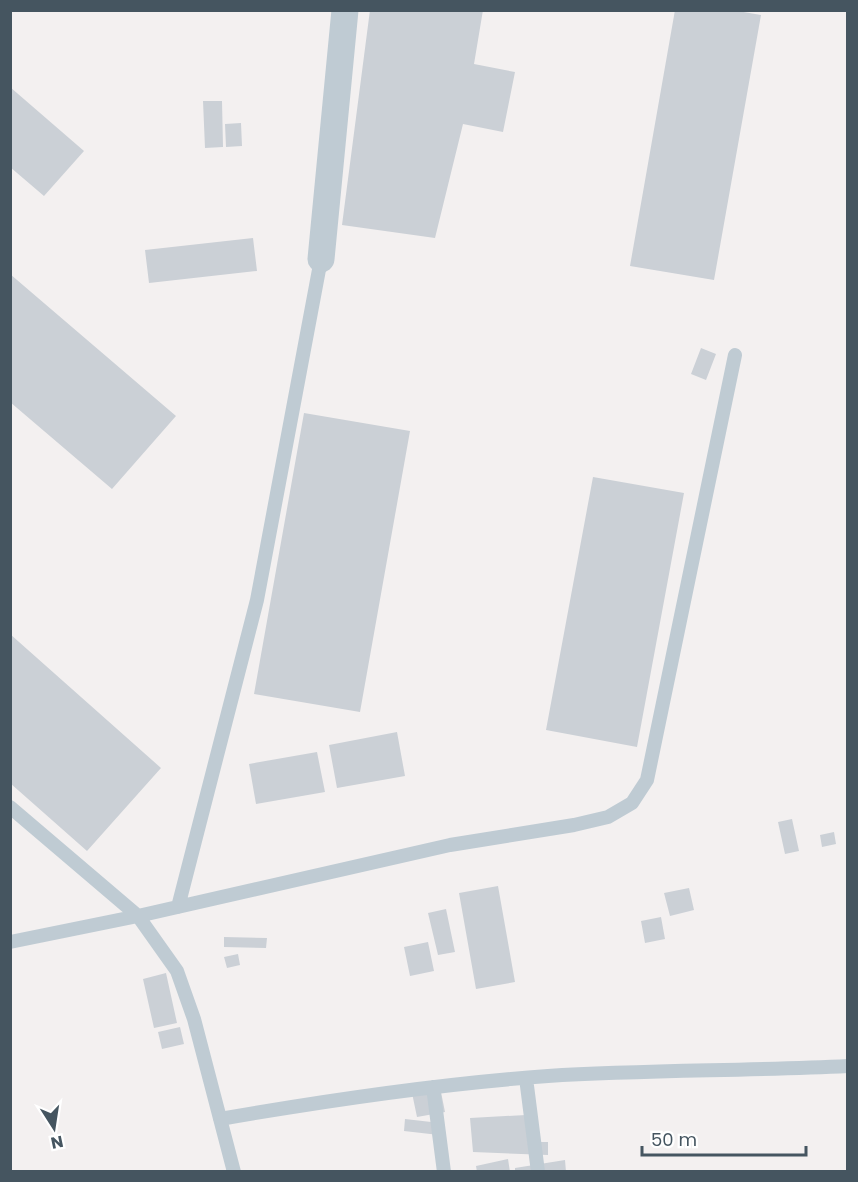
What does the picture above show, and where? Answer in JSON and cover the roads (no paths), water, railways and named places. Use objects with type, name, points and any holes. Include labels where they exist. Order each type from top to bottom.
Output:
[{"type":"street","points":[[321,259],[345,10]]},
{"type":"lane","points":[[178,907],[257,600],[321,259]]},
{"type":"lane","points":[[10,942],[138,916],[450,845],[574,825],[608,817],[632,804],[646,780],[735,355]]},
{"type":"lane","points":[[10,807],[138,916],[177,971],[194,1019],[234,1172]]},
{"type":"lane","points":[[220,1119],[322,1101],[526,1078],[848,1066]]},
{"type":"lane","points":[[526,1078],[538,1172]]},
{"type":"lane","points":[[433,1087],[444,1172]]}]
